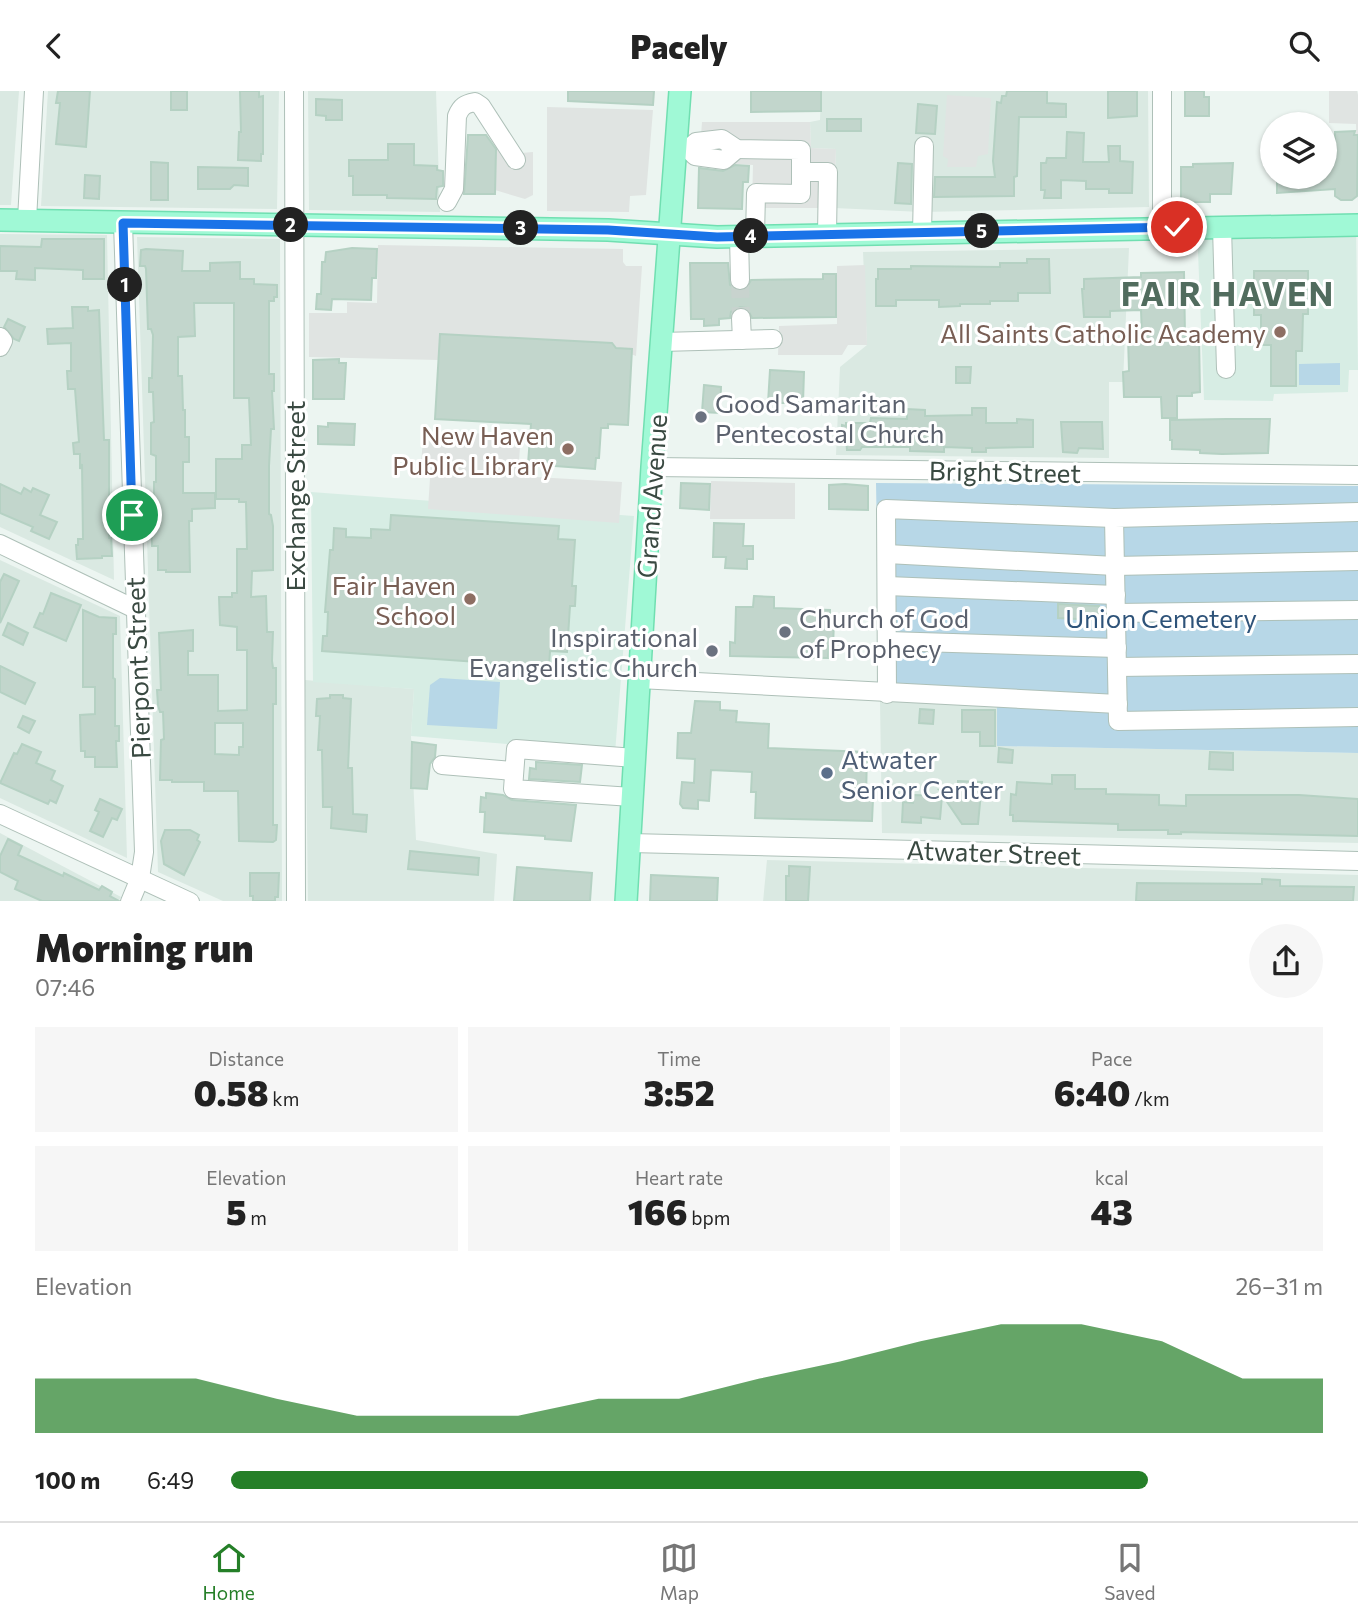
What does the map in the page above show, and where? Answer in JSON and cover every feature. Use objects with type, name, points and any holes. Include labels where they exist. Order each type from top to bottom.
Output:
[{"type":"main road","name":"Grand Avenue","points":[[626,901],[668,234],[682,149],[680,91]]},
{"type":"main road","points":[[0,220],[608,230],[747,236],[1358,225]]},
{"type":"street","points":[[27,220],[34,91]]},
{"type":"street","name":"Exchange Street","points":[[294,91],[296,901]]},
{"type":"street","points":[[1162,91],[1162,228]]},
{"type":"street","points":[[447,202],[454,189],[457,116],[466,104],[475,102],[481,106],[516,160]]},
{"type":"street","points":[[922,232],[924,146]]},
{"type":"street","points":[[682,149],[695,156],[724,160],[737,149],[801,150],[801,194],[755,193],[740,280]]},
{"type":"street","points":[[801,172],[828,172],[827,234]]},
{"type":"street","name":"Pierpont Street","points":[[123,223],[144,852],[141,878],[130,901]]},
{"type":"street","points":[[1222,227],[1226,369]]},
{"type":"street","points":[[741,318],[742,340]]},
{"type":"street","points":[[0,337],[3,341],[0,348]]},
{"type":"street","points":[[662,342],[774,339]]},
{"type":"street","name":"Bright Street","points":[[652,467],[1358,475]]},
{"type":"street","points":[[887,694],[886,509],[1114,518],[1358,512]]},
{"type":"street","points":[[1114,518],[1118,721],[1358,717]]},
{"type":"street","points":[[0,544],[135,608]]},
{"type":"street","points":[[887,554],[1115,566],[1358,561]]},
{"type":"street","points":[[887,586],[1116,604],[1358,610]]},
{"type":"street","points":[[887,641],[1117,648]]},
{"type":"street","points":[[1117,667],[1358,664]]},
{"type":"street","points":[[639,679],[1118,704]]},
{"type":"street","points":[[632,797],[513,789],[513,771],[516,749],[635,758]]},
{"type":"street","points":[[442,765],[513,771]]},
{"type":"street","points":[[0,814],[190,901]]},
{"type":"street","name":"Atwater Street","points":[[630,843],[1358,861]]},
{"type":"shaded area","points":[[0,91],[19,91],[11,205],[0,205]]},
{"type":"shaded area","points":[[48,91],[279,91],[277,209],[41,206]]},
{"type":"shaded area","points":[[308,91],[436,91],[440,212],[309,210]]},
{"type":"shaded area","points":[[821,91],[1148,91],[1149,207],[922,212],[834,208],[836,149],[811,148],[810,122],[820,120]]},
{"type":"shaded area","points":[[1329,91],[1357,91],[1358,203],[1356,124],[1337,123],[1337,112],[1329,112]]},
{"type":"shaded area","points":[[947,95],[991,98],[988,154],[978,156],[976,167],[947,167],[948,159],[943,156]]},
{"type":"shaded area","points":[[547,107],[653,110],[646,195],[630,196],[629,212],[547,211]]},
{"type":"shaded area","points":[[702,122],[810,122],[811,148],[836,149],[834,208],[752,208],[753,165],[699,162]]},
{"type":"shaded area","points":[[496,149],[509,154],[533,152],[533,195],[525,199],[495,190]]},
{"type":"shaded area","name":"All Saints Catholic Academy","points":[[1356,225],[1358,370],[1349,370],[1348,392],[1274,394],[1273,401],[1204,400],[1197,227]]},
{"type":"shaded area","points":[[0,234],[107,235],[114,580],[0,527]]},
{"type":"shaded area","points":[[137,237],[280,239],[282,901],[223,901],[158,872]]},
{"type":"shaded area","points":[[378,245],[623,249],[623,262],[626,266],[642,266],[636,356],[616,348],[612,343],[440,334],[438,360],[309,357],[309,313],[347,313],[347,302],[377,303]]},
{"type":"shaded area","points":[[1129,248],[1123,382],[1109,382],[1109,458],[836,455],[840,367],[867,345],[863,252]]},
{"type":"shaded area","points":[[865,265],[867,345],[848,345],[842,355],[778,355],[779,326],[837,324],[837,266]]},
{"type":"shaded area","points":[[435,431],[509,435],[509,446],[520,447],[518,476],[622,482],[619,523],[428,509],[430,478],[420,477],[423,439],[434,440]]},
{"type":"shaded area","points":[[711,481],[795,483],[795,519],[710,519]]},
{"type":"shaded area","name":"Fair Haven School","points":[[311,492],[634,516],[615,753],[411,736],[414,689],[313,682]]},
{"type":"shaded area","points":[[0,560],[120,616],[127,858],[0,798]]},
{"type":"shaded area","points":[[305,680],[414,689],[411,736],[416,840],[497,854],[494,901],[308,901]]},
{"type":"shaded area","points":[[880,700],[997,703],[997,746],[1358,753],[1358,843],[882,833]]},
{"type":"shaded area","points":[[0,833],[121,897],[119,901],[0,901]]},
{"type":"shaded area","points":[[767,860],[1358,875],[1358,901],[763,901]]},
{"type":"green space","points":[[1340,363],[1340,385],[1299,385],[1299,364]]},
{"type":"green space","name":"Union Cemetery","points":[[876,483],[1358,486],[1358,753],[997,746],[997,703],[880,700]]},
{"type":"green space","points":[[440,678],[500,682],[497,729],[427,725],[430,685]]},
{"type":"building","points":[[58,91],[90,91],[86,147],[56,144],[60,103],[56,103]]},
{"type":"building","points":[[171,91],[187,91],[187,110],[171,110]]},
{"type":"building","points":[[240,91],[259,91],[259,97],[263,96],[261,161],[238,160],[241,132]]},
{"type":"building","points":[[568,91],[654,91],[653,105],[568,101]]},
{"type":"building","points":[[751,91],[821,91],[821,111],[751,112]]},
{"type":"building","points":[[1007,91],[1047,91],[1047,103],[1066,104],[1066,117],[1019,117],[1014,196],[934,197],[935,177],[995,177],[993,161],[997,102],[1001,103],[1002,96],[1006,96]]},
{"type":"building","points":[[1108,91],[1137,91],[1137,116],[1108,118]]},
{"type":"building","points":[[1185,91],[1204,91],[1204,97],[1209,97],[1209,116],[1185,116]]},
{"type":"building","points":[[316,99],[342,100],[342,120],[326,120],[326,116],[316,115]]},
{"type":"building","points":[[918,104],[937,106],[935,134],[916,133]]},
{"type":"building","points":[[827,119],[861,119],[861,131],[827,131]]},
{"type":"building","points":[[1355,131],[1354,135],[1358,135],[1357,196],[1352,200],[1341,200],[1335,196],[1337,132]]},
{"type":"building","points":[[1067,132],[1084,133],[1083,162],[1109,162],[1108,146],[1120,146],[1120,161],[1133,162],[1132,193],[1086,189],[1086,181],[1061,180],[1061,198],[1044,198],[1045,190],[1041,190],[1041,163],[1046,163],[1047,158],[1066,158]]},
{"type":"building","points":[[468,135],[486,135],[496,149],[495,194],[464,194]]},
{"type":"building","points":[[388,144],[414,144],[414,165],[437,166],[437,170],[443,171],[443,186],[437,187],[436,199],[353,195],[353,176],[349,176],[349,160],[388,160]]},
{"type":"building","points":[[151,162],[168,163],[168,200],[151,200]]},
{"type":"building","points":[[898,163],[912,164],[911,204],[895,203]]},
{"type":"building","points":[[1233,163],[1231,194],[1210,194],[1210,202],[1181,202],[1181,167]]},
{"type":"building","points":[[735,165],[749,166],[748,182],[743,182],[742,209],[698,208],[699,168],[723,171]]},
{"type":"building","points":[[198,167],[248,168],[248,186],[198,189]]},
{"type":"building","points":[[85,175],[100,176],[99,199],[84,198]]},
{"type":"building","points":[[1277,189],[1335,189],[1277,193]]},
{"type":"building","points":[[42,239],[104,239],[104,279],[83,279],[83,270],[35,268],[35,280],[16,279],[17,271],[0,271],[0,246],[41,247]]},
{"type":"building","points":[[352,248],[377,249],[376,278],[372,278],[371,300],[332,299],[331,310],[316,309],[317,294],[321,294],[322,262],[325,262],[326,252]]},
{"type":"building","points":[[141,250],[183,251],[182,271],[210,271],[210,263],[240,262],[240,279],[254,279],[254,284],[277,285],[277,297],[274,297],[274,301],[269,301],[269,374],[274,374],[274,429],[271,429],[269,466],[273,570],[252,571],[251,597],[266,596],[267,632],[273,632],[272,661],[273,668],[276,668],[276,704],[273,704],[273,825],[277,825],[276,840],[273,842],[239,841],[238,791],[204,791],[204,782],[160,780],[161,740],[164,739],[163,712],[160,712],[158,705],[157,690],[161,690],[159,633],[193,630],[193,651],[188,651],[188,675],[218,675],[218,711],[247,710],[247,650],[237,650],[237,627],[220,625],[219,597],[232,597],[232,593],[237,593],[237,549],[247,549],[246,502],[239,502],[239,499],[216,499],[216,459],[242,459],[242,445],[251,445],[249,398],[234,398],[234,303],[194,303],[195,336],[178,337],[178,376],[182,376],[185,437],[189,437],[189,462],[183,462],[183,493],[215,493],[215,508],[192,509],[192,521],[189,521],[190,572],[158,570],[158,546],[152,546],[151,514],[154,513],[156,482],[156,456],[151,454],[153,392],[149,392],[153,335],[151,329],[148,329],[146,269],[145,266],[140,266]],"holes":[[[215,723],[243,723],[243,747],[239,747],[239,755],[215,754]]]},
{"type":"building","points":[[1027,259],[1049,259],[1050,293],[1018,293],[1018,301],[990,301],[990,304],[939,307],[939,300],[896,300],[896,306],[876,306],[878,269],[911,269],[911,266],[1000,267],[1000,263],[1027,263]]},
{"type":"building","points":[[690,263],[728,263],[730,285],[740,291],[746,289],[751,280],[823,279],[823,274],[836,274],[836,317],[752,318],[747,308],[740,307],[731,312],[730,318],[719,319],[719,325],[704,326],[704,319],[691,319]]},
{"type":"building","points":[[1254,271],[1308,271],[1308,314],[1303,314],[1302,351],[1296,351],[1296,386],[1271,386],[1271,345],[1261,345],[1261,315],[1254,315]]},
{"type":"building","points":[[1184,272],[1185,337],[1199,337],[1200,392],[1192,393],[1192,396],[1177,396],[1177,418],[1162,418],[1161,397],[1124,397],[1123,372],[1129,371],[1128,337],[1142,337],[1141,310],[1110,311],[1110,317],[1084,317],[1082,289],[1084,279]]},
{"type":"building","points":[[72,307],[88,307],[88,311],[99,310],[104,440],[109,440],[109,538],[112,556],[102,558],[77,559],[76,545],[78,539],[83,539],[82,464],[80,469],[80,454],[74,454],[73,443],[79,442],[75,389],[68,389],[67,371],[71,371],[71,343],[48,344],[47,329],[73,328]]},
{"type":"building","points":[[8,319],[25,327],[19,341],[4,327]]},
{"type":"building","points":[[440,334],[612,343],[616,348],[632,349],[628,425],[608,424],[608,428],[601,428],[599,458],[596,458],[595,469],[528,464],[531,424],[435,419]]},
{"type":"building","points":[[339,359],[339,363],[346,363],[344,399],[313,399],[313,360]]},
{"type":"building","points":[[956,367],[971,367],[970,383],[956,383]]},
{"type":"building","points":[[770,370],[804,372],[803,403],[768,403]]},
{"type":"building","points":[[704,385],[721,387],[720,413],[702,412]]},
{"type":"building","points":[[972,408],[986,408],[986,423],[1033,420],[1033,447],[986,448],[986,452],[972,452],[972,448],[944,447],[944,452],[910,451],[910,447],[862,447],[860,450],[847,450],[846,437],[842,438],[842,425],[846,426],[846,423],[870,423],[871,418],[907,419],[907,409],[925,410],[925,416],[972,415]]},
{"type":"building","points":[[1270,419],[1268,453],[1222,454],[1172,449],[1170,420]]},
{"type":"building","points":[[1061,422],[1102,422],[1103,449],[1079,448],[1077,453],[1063,452]]},
{"type":"building","points":[[328,423],[355,424],[354,445],[318,444],[318,426],[328,427]]},
{"type":"building","points":[[681,483],[710,484],[709,510],[680,508]]},
{"type":"building","points":[[0,484],[21,494],[24,488],[31,492],[33,488],[49,495],[40,515],[57,522],[49,539],[31,531],[33,527],[0,513]]},
{"type":"building","points":[[829,485],[868,486],[868,510],[829,509]]},
{"type":"building","points":[[391,515],[559,526],[558,539],[575,540],[572,586],[576,586],[575,606],[570,606],[567,652],[550,651],[549,667],[322,651],[323,636],[327,636],[328,612],[325,612],[334,528],[346,529],[346,537],[371,538],[371,529],[390,530]]},
{"type":"building","points":[[714,523],[744,524],[743,546],[753,546],[753,559],[747,559],[747,569],[725,568],[726,557],[713,557]]},
{"type":"building","points":[[4,574],[19,581],[0,623],[0,582]]},
{"type":"building","points":[[51,593],[81,605],[66,641],[34,627],[40,613],[43,614]]},
{"type":"building","name":"Church of God of Prophecy","points":[[754,596],[774,597],[774,608],[830,610],[830,622],[834,622],[833,646],[829,646],[828,658],[730,656],[730,642],[735,643],[736,607],[753,607]]},
{"type":"building","points":[[1058,604],[1099,606],[1098,620],[1058,618]]},
{"type":"building","points":[[83,610],[99,617],[116,618],[116,634],[113,634],[113,678],[115,726],[119,726],[119,741],[116,741],[117,767],[95,767],[95,757],[85,757],[85,751],[81,751],[80,715],[95,714],[95,687],[83,687]]},
{"type":"building","points":[[8,623],[28,633],[23,645],[3,635]]},
{"type":"building","points":[[0,666],[35,683],[25,704],[0,692]]},
{"type":"building","points":[[330,695],[343,695],[343,698],[351,699],[348,768],[352,768],[353,814],[367,815],[366,832],[331,828],[332,807],[323,807],[322,750],[318,750],[320,716],[316,716],[317,699],[330,698]]},
{"type":"building","points":[[695,701],[720,702],[720,710],[737,711],[736,722],[769,724],[768,748],[867,752],[866,799],[873,799],[872,821],[755,818],[756,792],[751,792],[752,772],[711,770],[709,801],[698,800],[698,809],[683,808],[680,804],[682,782],[694,783],[695,759],[677,758],[678,733],[691,733]]},
{"type":"building","points":[[920,709],[934,710],[933,724],[919,723]]},
{"type":"building","points":[[962,710],[995,710],[995,746],[980,746],[980,732],[962,732]]},
{"type":"building","points":[[23,716],[35,721],[29,733],[18,727]]},
{"type":"building","points":[[412,742],[436,745],[427,789],[411,788]]},
{"type":"building","points":[[22,744],[41,752],[36,763],[55,771],[51,780],[63,786],[56,803],[50,800],[48,804],[0,783],[14,753],[17,754]]},
{"type":"building","points":[[999,748],[1013,750],[1012,763],[998,762]]},
{"type":"building","points":[[1210,752],[1233,753],[1233,770],[1209,769]]},
{"type":"building","points":[[536,762],[582,765],[580,782],[529,779],[530,768],[536,769]]},
{"type":"building","points":[[1052,775],[1075,775],[1075,789],[1106,789],[1106,794],[1159,795],[1159,805],[1186,806],[1186,795],[1299,795],[1358,799],[1358,836],[1181,832],[1168,834],[1168,830],[1118,830],[1118,824],[1013,821],[1013,815],[1010,815],[1011,794],[1016,795],[1017,782],[1052,784]]},
{"type":"building","points":[[958,781],[982,782],[978,824],[962,824],[939,790],[958,792]]},
{"type":"building","points":[[486,793],[503,795],[512,800],[576,805],[571,841],[545,839],[545,836],[484,832],[485,812],[480,812],[481,797],[486,798]]},
{"type":"building","points":[[914,795],[942,796],[940,819],[921,817],[921,823],[902,822],[903,802],[913,803]]},
{"type":"building","points":[[100,799],[122,809],[117,820],[112,818],[103,837],[90,831],[99,812],[95,810]]},
{"type":"building","points":[[165,830],[190,830],[199,835],[197,840],[200,842],[184,875],[164,864],[161,841]]},
{"type":"building","points":[[8,839],[22,846],[18,855],[99,890],[102,886],[112,892],[110,896],[119,901],[42,901],[15,889],[18,881],[0,872],[0,856]]},
{"type":"building","points":[[410,851],[479,858],[478,875],[408,869]]},
{"type":"building","points":[[789,866],[810,867],[808,901],[786,901],[786,876],[789,876]]},
{"type":"building","points":[[517,867],[592,873],[590,901],[514,901]]},
{"type":"building","points":[[250,873],[279,873],[278,897],[275,897],[275,901],[253,901],[253,896],[250,896]]},
{"type":"building","points":[[651,875],[718,878],[717,901],[650,901]]},
{"type":"building","points":[[1262,879],[1280,880],[1280,886],[1354,887],[1353,901],[1136,901],[1137,883],[1262,884]]},
{"type":"tunnel","points":[[740,280],[741,318]]},
{"type":"place","name":"All Saints Catholic Academy","points":[[1280,332]]},
{"type":"place","name":"Good Samaritan Pentecostal Church","points":[[701,417]]},
{"type":"place","name":"New Haven Public Library","points":[[568,449]]},
{"type":"place","name":"Fair Haven School","points":[[470,599]]},
{"type":"place","name":"Church of God of Prophecy","points":[[785,632]]},
{"type":"place","name":"Inspirational Evangelistic Church","points":[[712,651]]},
{"type":"place","name":"Atwater Senior Center","points":[[827,773]]},
{"type":"district","name":"FAIR HAVEN","points":[[1228,292]]},
{"type":"route","points":[[132,515],[123,223],[608,230],[717,237],[1177,227]]}]
